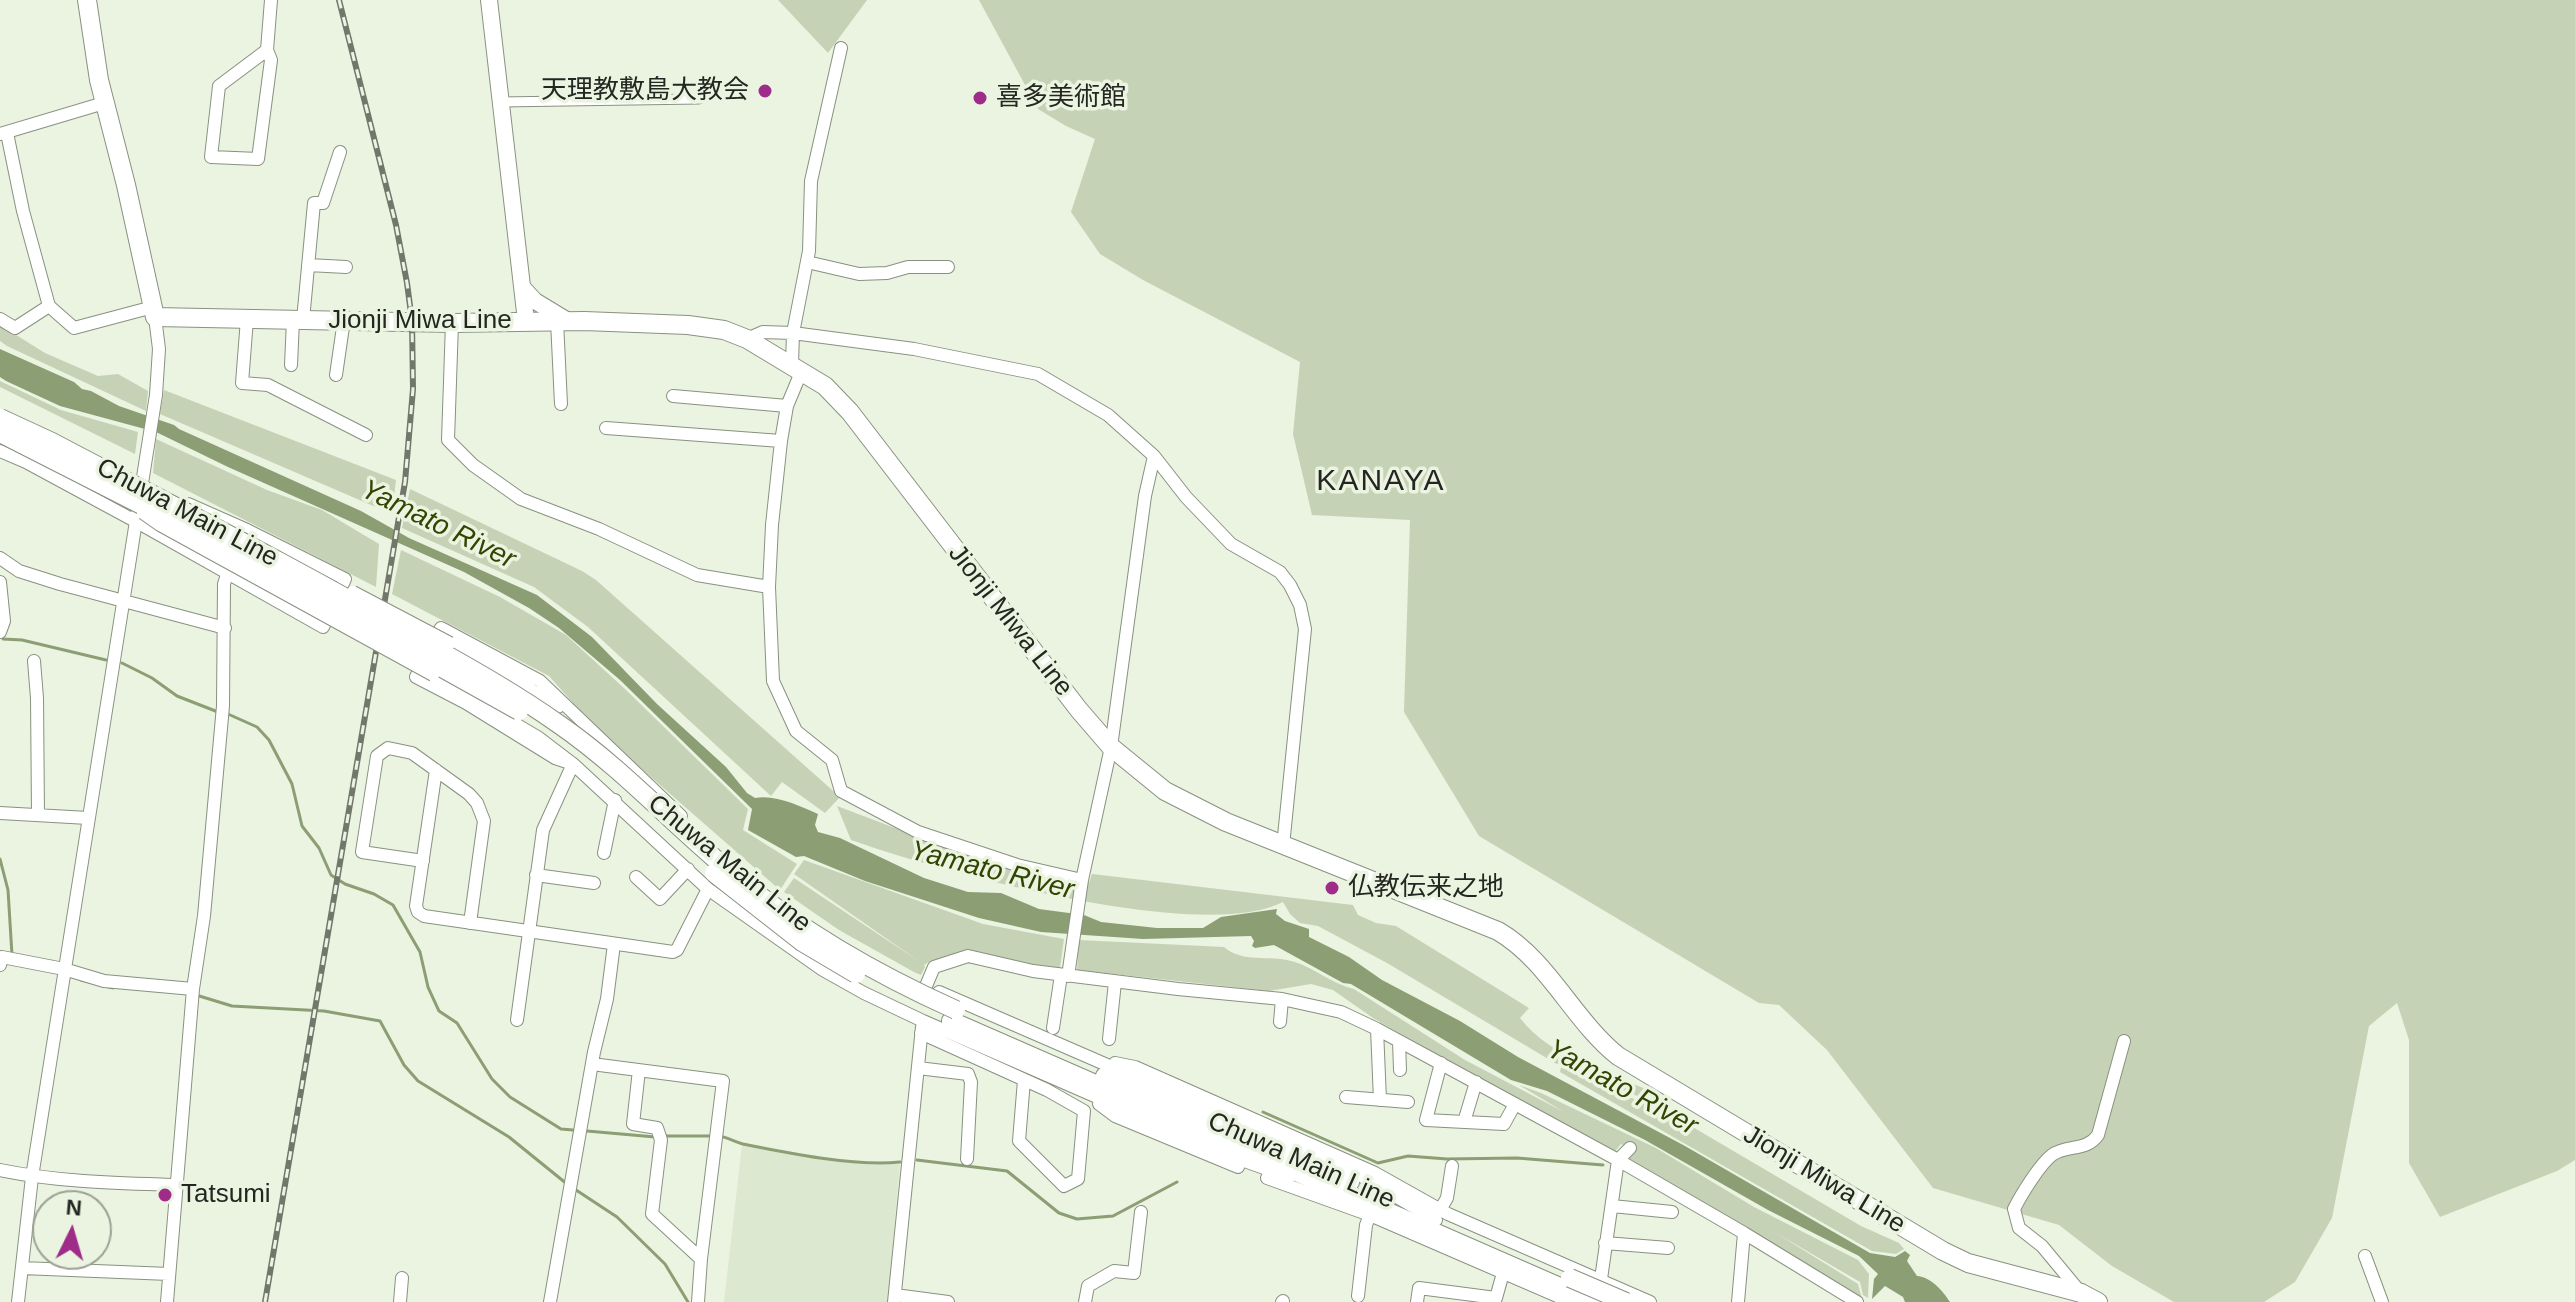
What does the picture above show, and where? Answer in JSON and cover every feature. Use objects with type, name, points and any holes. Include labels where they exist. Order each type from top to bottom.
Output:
[{"type":"main road","points":[[87,0],[104,103],[154,312]]},
{"type":"main road","name":"Jionji Miwa Line","points":[[154,312],[247,319],[688,325],[724,330],[747,339],[825,386],[850,412],[972,573],[1111,747],[1165,791],[1283,846],[1498,931],[1517,942],[1601,1042],[1660,1086],[1943,1251],[1968,1263],[2090,1298]]},
{"type":"main road","name":"Chuwa Main Line","points":[[0,418],[357,603],[528,702],[594,750],[738,879],[790,919],[954,1016],[1438,1215],[1569,1290],[1626,1302]]},
{"type":"main road","name":"Chuwa Main Line","points":[[0,433],[234,552],[522,713],[589,762],[733,891],[842,967],[1342,1192],[1597,1302]]},
{"type":"street","points":[[267,50],[219,86],[211,157],[258,159],[271,60],[267,50],[271,0]]},
{"type":"street","points":[[489,0],[526,321]]},
{"type":"street","points":[[841,48],[811,181],[807,262],[793,333],[797,367],[781,441],[769,587],[773,681],[796,731],[832,760],[841,791],[918,832],[1017,865],[1082,880]]},
{"type":"street","points":[[500,102],[699,99]]},
{"type":"street","points":[[18,1302],[32,1177],[143,484],[156,395],[159,349],[154,312],[74,328],[49,306],[4,133],[104,103]]},
{"type":"street","points":[[291,365],[308,265],[314,203],[323,203],[340,152]]},
{"type":"street","points":[[807,262],[859,274],[887,273],[908,267],[948,267]]},
{"type":"street","points":[[308,265],[346,267]]},
{"type":"street","points":[[523,288],[562,321],[561,404]]},
{"type":"street","points":[[0,319],[15,328],[49,306]]},
{"type":"street","points":[[247,319],[242,383],[268,385],[366,435]]},
{"type":"street","points":[[336,375],[344,320]]},
{"type":"street","points":[[452,323],[448,440],[473,465],[521,499],[599,529],[697,575],[769,587]]},
{"type":"street","points":[[747,339],[763,332],[793,333],[914,349],[1038,374],[1108,415],[1154,456],[1186,497],[1231,544],[1280,572],[1300,605],[1305,629],[1283,846]]},
{"type":"street","points":[[673,396],[787,406]]},
{"type":"street","points":[[0,409],[55,435],[143,484],[247,530],[345,579],[323,627],[137,522],[0,451]]},
{"type":"street","points":[[606,428],[781,441]]},
{"type":"street","points":[[1053,1028],[1111,747],[1145,496],[1154,456]]},
{"type":"street","points":[[108,487],[160,525],[433,675],[539,738],[615,800],[708,889],[823,970],[922,1027],[1084,1111],[1078,1179],[1064,1186],[1019,1141],[1024,1080]]},
{"type":"street","points":[[170,504],[239,534],[450,643],[533,690],[585,726]]},
{"type":"street","points":[[167,1302],[193,989],[204,916],[217,783],[223,706],[224,584],[226,571],[247,530]]},
{"type":"street","points":[[0,561],[19,571],[123,603],[225,628]]},
{"type":"street","points":[[0,582],[4,621],[0,632]]},
{"type":"street","points":[[573,764],[555,758],[466,703],[416,677],[441,628],[540,681],[712,845],[764,890],[840,942],[926,986],[1358,1174],[1438,1215],[1650,1302]]},
{"type":"street","points":[[34,661],[38,815]]},
{"type":"street","points":[[423,861],[362,852],[377,756],[388,748],[412,753],[469,794],[482,811],[484,821],[470,923]]},
{"type":"street","points":[[517,1020],[543,830],[573,764]]},
{"type":"street","points":[[436,770],[416,906],[424,916],[673,952],[677,950],[708,889]]},
{"type":"street","points":[[604,853],[615,800]]},
{"type":"street","points":[[0,813],[88,818]]},
{"type":"street","points":[[636,877],[660,899],[688,869]]},
{"type":"street","points":[[536,875],[594,883]]},
{"type":"street","points":[[550,1302],[592,1064],[607,999],[614,944]]},
{"type":"street","points":[[926,986],[934,967],[968,956],[1064,975],[1282,999],[1341,1012],[1618,1160],[1857,1302]]},
{"type":"street","points":[[0,965],[2,957],[64,969],[104,981],[193,989]]},
{"type":"street","points":[[1109,1039],[1115,982]]},
{"type":"street","points":[[1280,1022],[1282,999]]},
{"type":"street","points":[[922,1027],[895,1299],[948,1302]]},
{"type":"street","points":[[922,1027],[1074,1087],[1239,1159],[1342,1192]]},
{"type":"street","points":[[1377,1029],[1380,1100]]},
{"type":"street","points":[[1399,1041],[1400,1070]]},
{"type":"street","points":[[2090,1298],[2042,1246],[2019,1228],[2014,1209],[2048,1158],[2063,1150],[2087,1145],[2098,1135],[2124,1041]]},
{"type":"street","points":[[1441,1063],[1426,1120],[1504,1124],[1515,1104]]},
{"type":"street","points":[[592,1064],[723,1081],[698,1302]]},
{"type":"street","points":[[918,1068],[968,1074],[971,1082],[967,1159]]},
{"type":"street","points":[[639,1070],[633,1124],[657,1128],[660,1137],[652,1214],[701,1259]]},
{"type":"street","points":[[1464,1122],[1476,1082]]},
{"type":"street","points":[[1074,1087],[1115,1116],[1215,1159],[1370,1215],[1503,1273],[1569,1290]]},
{"type":"street","points":[[1346,1097],[1408,1102]]},
{"type":"street","points":[[1597,1302],[1618,1160],[1630,1148]]},
{"type":"street","points":[[1438,1215],[1447,1198],[1452,1166]]},
{"type":"street","points":[[0,1170],[32,1177],[89,1182],[176,1185]]},
{"type":"street","points":[[1612,1206],[1672,1212]]},
{"type":"street","points":[[1085,1302],[1088,1286],[1114,1271],[1134,1273],[1141,1212]]},
{"type":"street","points":[[1358,1296],[1366,1225],[1370,1215]]},
{"type":"street","points":[[1738,1302],[1744,1233]]},
{"type":"street","points":[[1605,1243],[1668,1248]]},
{"type":"street","points":[[2365,1256],[2382,1302]]},
{"type":"street","points":[[22,1268],[169,1274]]},
{"type":"street","points":[[1417,1302],[1419,1288],[1496,1298],[1503,1273]]},
{"type":"street","points":[[400,1302],[402,1278]]},
{"type":"shaded area","points":[[778,0],[867,0],[828,53]]},
{"type":"shaded area","points":[[979,0],[2575,0],[2575,1160],[2557,1171],[2440,1217],[2409,1163],[2409,1040],[2397,1003],[2369,1026],[2332,1218],[2295,1282],[2264,1302],[2174,1302],[2112,1266],[2059,1225],[1933,1188],[1827,1050],[1779,1005],[1759,1003],[1479,836],[1404,712],[1410,520],[1312,515],[1293,434],[1300,362],[1143,280],[1100,254],[1071,212],[1095,139],[1038,109]]},
{"type":"shaded area","points":[[0,325],[45,353],[98,376],[118,374],[148,391],[146,411],[7,346],[0,341]]},
{"type":"shaded area","name":"Yamato River","points":[[0,349],[119,406],[174,425],[361,511],[409,538],[537,595],[592,637],[657,704],[726,767],[747,793],[755,798],[787,802],[818,814],[815,825],[818,832],[840,838],[924,878],[968,892],[1001,893],[1039,909],[1084,915],[1101,922],[1157,928],[1203,928],[1221,917],[1277,909],[1276,914],[1285,921],[1309,929],[1309,937],[1349,957],[1382,980],[1685,1146],[1870,1253],[1895,1257],[1905,1251],[1910,1255],[1907,1261],[1917,1276],[1932,1282],[1950,1302],[1905,1302],[1903,1297],[1885,1286],[1872,1299],[1874,1279],[1878,1274],[1859,1256],[1768,1210],[1645,1140],[1547,1091],[1511,1080],[1351,984],[1343,983],[1274,945],[1255,948],[1251,936],[1143,939],[1041,932],[979,918],[865,881],[804,856],[796,857],[748,830],[752,809],[620,680],[559,628],[529,608],[464,572],[156,432],[60,406],[6,381],[0,377]]},
{"type":"shaded area","points":[[0,381],[61,410],[138,432],[135,454],[0,387]]},
{"type":"shaded area","points":[[164,390],[396,480],[392,514],[160,414]]},
{"type":"shaded area","points":[[156,439],[267,490],[322,510],[379,544],[376,587],[153,473]]},
{"type":"shaded area","points":[[410,489],[596,580],[840,797],[825,813],[782,782],[771,796],[588,627],[534,587],[402,528]]},
{"type":"shaded area","points":[[401,550],[500,597],[566,635],[748,809],[743,830],[797,864],[780,890],[596,729],[549,676],[392,594]]},
{"type":"shaded area","points":[[837,806],[969,856],[1089,883],[1092,874],[1353,905],[1358,915],[1376,923],[1396,926],[1529,1008],[1520,1018],[1546,1043],[1579,1062],[1648,1090],[1645,1099],[1555,1063],[1387,963],[1318,926],[1300,923],[1283,902],[1245,913],[1194,914],[1134,909],[1069,898],[944,869],[851,840]]},
{"type":"shaded area","points":[[804,860],[983,924],[1064,939],[1060,968],[1041,967],[967,951],[929,962],[924,965],[921,975],[839,930],[784,892],[794,878],[920,962],[794,874]]},
{"type":"shaded area","points":[[1079,940],[1224,947],[1239,955],[1299,963],[1354,989],[1465,1060],[1564,1112],[1519,1085],[1656,1148],[1754,1207],[1858,1260],[1869,1274],[1868,1298],[1863,1295],[1860,1282],[1776,1233],[1858,1284],[1863,1302],[1619,1158],[1629,1149],[1621,1144],[1613,1154],[1373,1018],[1333,990],[1311,984],[1269,991],[1077,970]]},
{"type":"shaded area","points":[[1561,1067],[1609,1090],[1662,1109],[1861,1226],[1899,1243],[1904,1249],[1896,1254],[1872,1251],[1560,1072]]},
{"type":"shaded area","points":[[742,1145],[868,1165],[900,1164],[888,1302],[724,1302]]},
{"type":"waterway","points":[[3,639],[22,640],[106,660]]},
{"type":"waterway","points":[[122,663],[152,678],[177,696],[218,712]]},
{"type":"waterway","points":[[228,714],[257,727],[269,740],[292,784],[302,826],[319,848],[331,875],[393,905],[420,952],[428,987],[439,1011],[457,1023],[492,1079],[510,1097],[561,1129],[573,1130]]},
{"type":"waterway","points":[[0,859],[8,890],[12,955]]},
{"type":"waterway","points":[[81,980],[113,988]]},
{"type":"waterway","points":[[196,995],[232,1006],[324,1011],[380,1021],[404,1065],[418,1081],[509,1137],[567,1184]]},
{"type":"waterway","points":[[1263,1112],[1378,1163],[1408,1156],[1517,1158],[1603,1165]]},
{"type":"waterway","points":[[587,1131],[655,1137]]},
{"type":"waterway","points":[[663,1136],[711,1136]]},
{"type":"waterway","points":[[719,1136],[743,1144],[822,1158],[864,1163],[900,1162]]},
{"type":"waterway","points":[[917,1160],[1007,1171],[1059,1213],[1077,1219],[1113,1216],[1177,1182]]},
{"type":"waterway","points":[[573,1188],[617,1217],[665,1264],[688,1302]]},
{"type":"railway","points":[[265,1302],[405,482],[413,389],[412,321],[396,225],[339,0]]},
{"type":"place","name":"天理教敷島大教会","points":[[765,91]]},
{"type":"place","name":"喜多美術館","points":[[980,98]]},
{"type":"place","name":"仏教伝来之地","points":[[1332,888]]},
{"type":"place","name":"Tatsumi","points":[[165,1195]]},
{"type":"district","name":"KANAYA","points":[[1381,482]]}]
